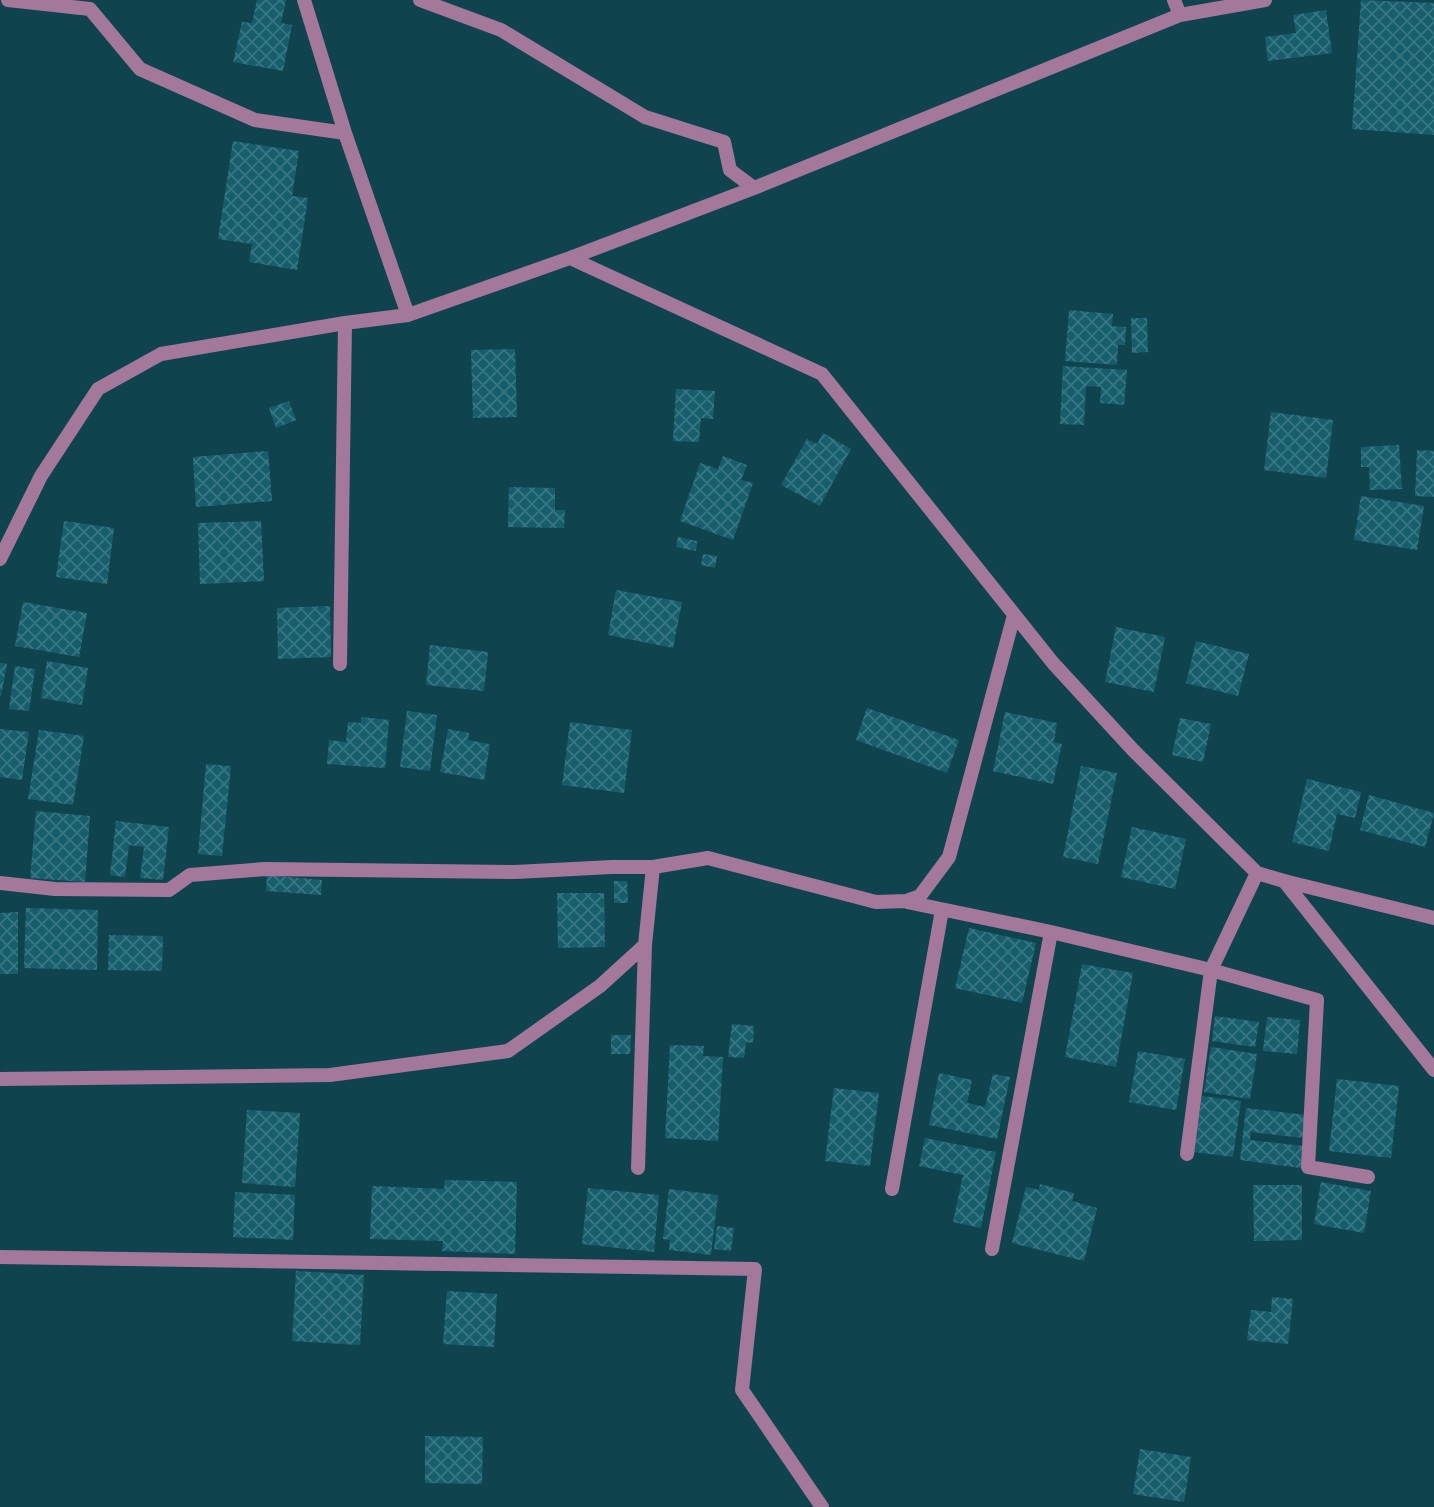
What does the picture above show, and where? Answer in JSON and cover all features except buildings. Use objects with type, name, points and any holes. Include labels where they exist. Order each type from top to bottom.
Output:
[{"type":"street","points":[[8,0],[90,9],[139,69],[255,120],[345,133]]},
{"type":"street","points":[[304,0],[345,133],[408,315]]},
{"type":"street","points":[[421,0],[501,30],[645,117],[723,142],[730,170],[754,188]]},
{"type":"street","points":[[1174,0],[1180,15]]},
{"type":"street","points":[[0,559],[41,476],[98,389],[161,354],[408,315],[570,258],[754,188],[1180,15],[1265,0]]},
{"type":"street","points":[[570,258],[822,374],[1053,663],[1124,740],[1257,873],[1434,918]]},
{"type":"street","points":[[340,664],[345,323]]},
{"type":"street","points":[[906,901],[920,896],[949,857],[1014,615]]},
{"type":"street","points":[[0,883],[55,889],[169,890],[190,875],[265,869],[515,872],[611,866],[653,867],[708,858],[876,902],[906,901],[1051,932],[1211,970],[1317,1000],[1308,1167],[1368,1177]]},
{"type":"street","points":[[639,1168],[645,945],[653,867]]},
{"type":"street","points":[[1187,1154],[1211,970],[1257,873]]},
{"type":"street","points":[[1284,881],[1434,1070]]},
{"type":"street","points":[[892,1189],[942,910]]},
{"type":"street","points":[[992,1249],[1051,932]]},
{"type":"street","points":[[0,1079],[330,1075],[508,1051],[600,986],[645,945]]},
{"type":"street","points":[[0,1257],[755,1269],[741,1390],[822,1507]]}]
